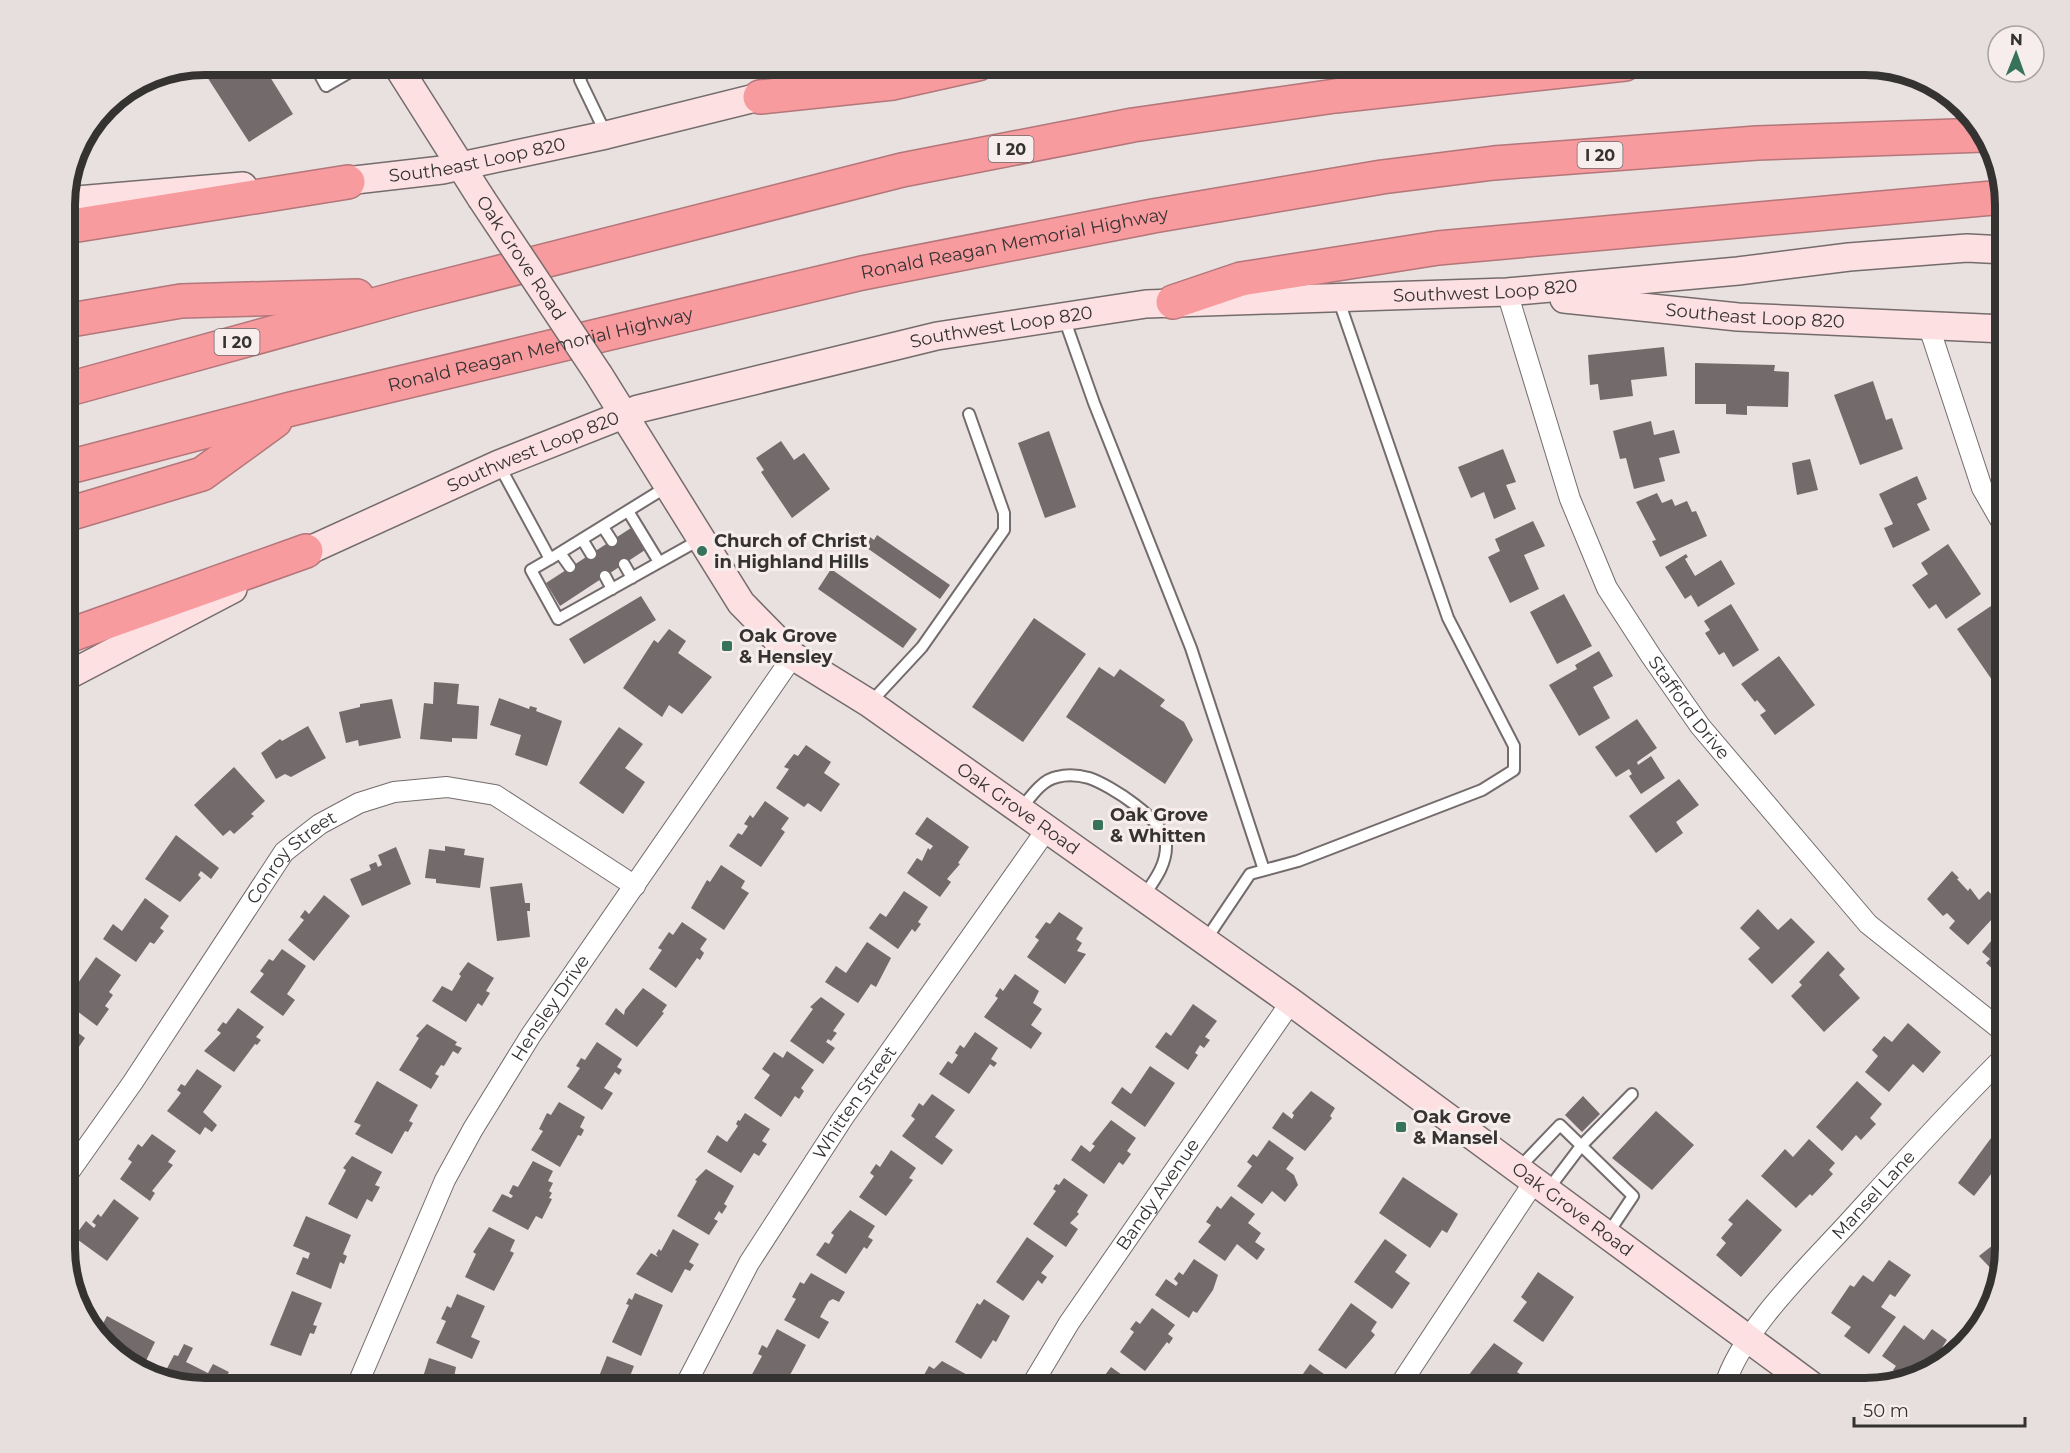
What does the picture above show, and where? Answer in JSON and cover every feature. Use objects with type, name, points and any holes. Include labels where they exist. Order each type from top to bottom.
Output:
[{"type":"highway","points":[[760,97],[893,83],[929,75]]},
{"type":"highway","name":"I 20","points":[[75,387],[410,295],[902,170],[1121,127],[1403,87],[1518,75]]},
{"type":"highway","name":"Ronald Reagan Memorial Highway","points":[[75,465],[291,409],[862,273],[1153,216],[1382,177],[1494,163],[1757,142],[1974,135]]},
{"type":"highway","points":[[75,225],[348,182]]},
{"type":"highway","points":[[1173,302],[1241,279],[1438,248],[1995,198]]},
{"type":"highway","points":[[75,319],[181,301],[410,295]]},
{"type":"highway","points":[[75,512],[202,474],[291,409]]},
{"type":"highway","points":[[75,633],[306,551]]},
{"type":"main road","name":"Oak Grove Road","points":[[403,75],[460,167],[625,415],[741,603],[792,656],[869,703],[1291,1002],[1800,1378]]},
{"type":"main road","name":"Southeast Loop 820","points":[[75,200],[201,188],[348,182],[460,167],[606,135],[840,75]]},
{"type":"main road","name":"Southwest Loop 820","points":[[75,672],[306,551],[499,464],[625,415],[724,386],[937,336],[1173,302],[1507,292],[1738,271],[1849,257],[1967,248],[1995,249]]},
{"type":"main road","name":"Southeast Loop 820","points":[[1507,292],[1738,317],[1995,329]]},
{"type":"street","name":"Stafford Drive","points":[[1507,292],[1570,499],[1607,588],[1651,656],[1700,726],[1868,924],[1995,1024]]},
{"type":"street","points":[[1929,327],[1982,488],[1995,510]]},
{"type":"street","name":"Hensley Drive","points":[[361,1378],[445,1180],[473,1129],[531,1035],[792,656]]},
{"type":"street","name":"Conroy Street","points":[[75,1164],[133,1082],[284,852],[320,824],[359,803],[394,792],[447,787],[495,795],[635,886]]},
{"type":"street","name":"Whitten Street","points":[[690,1378],[749,1263],[843,1118],[1047,829]]},
{"type":"street","name":"Bandy Avenue","points":[[1036,1378],[1069,1323],[1291,1002]]},
{"type":"street","name":"Mansel Lane","points":[[1729,1378],[1738,1355],[1748,1339],[1798,1278],[1961,1100],[1995,1067]]},
{"type":"street","points":[[1405,1378],[1533,1181]]},
{"type":"lane","points":[[320,75],[326,86],[345,75]]},
{"type":"lane","points":[[582,75],[580,80],[606,135]]},
{"type":"lane","points":[[1204,941],[1250,874],[1298,861],[1482,790],[1514,770],[1514,746],[1448,618],[1338,297]]},
{"type":"lane","points":[[1064,316],[1094,403],[1191,648],[1264,870]]},
{"type":"lane","points":[[869,703],[922,647],[1004,530],[1004,513],[969,414]]},
{"type":"lane","points":[[499,464],[555,556],[570,567]]},
{"type":"lane","points":[[669,486],[531,570],[558,619],[701,539]]},
{"type":"lane","points":[[628,511],[659,562]]},
{"type":"lane","points":[[603,527],[612,541]]},
{"type":"lane","points":[[582,539],[591,554]]},
{"type":"lane","points":[[624,564],[632,578]]},
{"type":"lane","points":[[605,576],[612,589]]},
{"type":"lane","points":[[585,590],[592,600]]},
{"type":"lane","points":[[1020,810],[1039,787],[1054,777],[1073,774],[1091,778],[1151,817],[1162,828],[1166,842],[1166,858],[1143,897]]},
{"type":"lane","points":[[1533,1181],[1581,1146],[1632,1094]]},
{"type":"lane","points":[[1533,1181],[1560,1125],[1633,1196],[1607,1235]]},
{"type":"building","points":[[206,75],[269,75],[293,114],[249,142]]},
{"type":"building","points":[[1664,347],[1667,376],[1631,380],[1633,396],[1600,400],[1598,384],[1590,385],[1588,355]]},
{"type":"building","points":[[1695,363],[1775,365],[1774,371],[1789,372],[1788,407],[1747,406],[1747,415],[1726,414],[1726,404],[1695,404]]},
{"type":"building","points":[[1873,381],[1886,420],[1892,418],[1903,449],[1860,465],[1834,395]]},
{"type":"building","points":[[1651,421],[1654,435],[1674,430],[1680,453],[1659,458],[1665,481],[1634,489],[1626,458],[1620,459],[1613,431]]},
{"type":"building","points":[[1049,431],[1076,507],[1045,518],[1018,443]]},
{"type":"building","points":[[781,441],[794,460],[804,453],[830,489],[792,518],[761,472],[764,470],[756,458]]},
{"type":"building","points":[[1503,449],[1516,482],[1506,485],[1516,509],[1494,519],[1484,492],[1471,498],[1458,467]]},
{"type":"building","points":[[1810,459],[1818,490],[1797,495],[1792,463]]},
{"type":"building","points":[[1917,476],[1927,499],[1917,504],[1930,530],[1893,548],[1884,528],[1893,524],[1879,494]]},
{"type":"building","points":[[1657,493],[1662,503],[1672,499],[1675,506],[1687,501],[1692,512],[1696,511],[1707,536],[1660,557],[1652,541],[1656,540],[1636,502]]},
{"type":"building","points":[[1533,521],[1545,546],[1524,555],[1539,589],[1510,603],[1488,557],[1500,551],[1495,539]]},
{"type":"building","points":[[631,528],[645,550],[560,606],[546,583]]},
{"type":"building","points":[[877,535],[950,585],[940,599],[867,548],[870,537],[874,540]]},
{"type":"building","points":[[1948,544],[1981,594],[1946,619],[1936,604],[1929,609],[1912,585],[1928,574],[1921,563]]},
{"type":"building","points":[[1686,554],[1688,557],[1685,559],[1695,576],[1721,560],[1735,584],[1698,607],[1691,595],[1685,599],[1665,567]]},
{"type":"building","points":[[831,569],[917,629],[903,648],[818,589]]},
{"type":"building","points":[[1564,594],[1592,646],[1557,664],[1530,612]]},
{"type":"building","points":[[641,596],[656,620],[584,664],[569,639]]},
{"type":"building","points":[[1731,604],[1759,650],[1733,667],[1724,652],[1719,655],[1705,633],[1710,630],[1704,621]]},
{"type":"building","points":[[1991,606],[1995,612],[1995,678],[1992,680],[1957,629]]},
{"type":"building","points":[[1034,618],[1086,654],[1023,742],[972,707]]},
{"type":"building","points":[[669,629],[686,641],[678,653],[712,677],[682,714],[669,705],[662,717],[623,688],[654,640],[658,643]]},
{"type":"building","points":[[1599,651],[1613,676],[1593,687],[1610,718],[1579,736],[1549,685],[1577,669],[1575,665]]},
{"type":"building","points":[[1779,656],[1815,705],[1775,735],[1760,715],[1766,711],[1757,700],[1755,702],[1741,684]]},
{"type":"building","points":[[1099,667],[1114,677],[1120,669],[1165,700],[1160,706],[1184,722],[1193,740],[1165,784],[1066,717]]},
{"type":"building","points":[[434,682],[459,684],[457,704],[479,706],[477,739],[452,738],[452,742],[420,739],[424,703],[433,704]]},
{"type":"building","points":[[499,698],[529,709],[530,706],[537,708],[536,711],[562,721],[547,766],[515,755],[521,735],[490,725]]},
{"type":"building","points":[[392,699],[401,738],[359,746],[358,740],[346,743],[339,712],[360,707],[360,704]]},
{"type":"building","points":[[1637,719],[1657,748],[1637,762],[1638,765],[1651,756],[1665,778],[1641,794],[1629,776],[1632,774],[1629,769],[1616,777],[1595,747]]},
{"type":"building","points":[[308,726],[326,758],[291,777],[285,774],[276,779],[261,753],[280,739],[282,741]]},
{"type":"building","points":[[619,727],[643,744],[625,768],[645,782],[623,814],[579,783]]},
{"type":"building","points":[[806,745],[831,762],[824,773],[840,784],[821,812],[808,803],[804,807],[776,788],[789,769],[784,767],[794,754],[798,756]]},
{"type":"building","points":[[234,767],[265,801],[251,814],[254,816],[234,834],[230,830],[223,836],[194,805]]},
{"type":"building","points":[[1679,779],[1699,805],[1676,822],[1683,833],[1656,853],[1629,816]]},
{"type":"building","points":[[765,801],[789,818],[781,829],[785,832],[761,867],[729,846],[738,833],[742,835],[748,826],[744,824],[750,815],[753,818]]},
{"type":"building","points":[[927,817],[969,847],[958,863],[960,864],[947,879],[951,882],[940,897],[907,873],[917,858],[922,861],[928,848],[930,850],[933,846],[915,834]]},
{"type":"building","points":[[176,835],[219,868],[211,879],[201,871],[198,875],[201,878],[180,902],[145,879]]},
{"type":"building","points":[[445,846],[465,849],[464,855],[484,858],[480,888],[436,883],[436,879],[425,878],[429,849],[445,851]]},
{"type":"building","points":[[396,847],[411,884],[362,906],[350,879],[371,870],[369,865],[376,862],[378,867],[382,865],[378,855]]},
{"type":"building","points":[[721,865],[745,881],[741,888],[749,893],[724,930],[691,908],[707,880],[710,882]]},
{"type":"building","points":[[1952,871],[1968,891],[1970,888],[1979,900],[1988,891],[1995,898],[1995,916],[1968,945],[1949,928],[1955,921],[1947,913],[1943,916],[1927,899]]},
{"type":"building","points":[[522,883],[525,903],[530,903],[530,911],[527,911],[530,937],[497,941],[490,887]]},
{"type":"building","points":[[904,891],[928,907],[918,922],[921,924],[915,932],[912,929],[898,949],[869,928],[880,913],[886,917]]},
{"type":"building","points":[[324,895],[350,916],[314,961],[288,940],[304,920],[300,917],[305,910],[309,914]]},
{"type":"building","points":[[145,898],[169,916],[160,928],[164,931],[154,944],[150,942],[136,962],[103,939],[113,924],[122,931]]},
{"type":"building","points":[[1758,909],[1778,930],[1791,918],[1815,942],[1772,984],[1748,959],[1760,948],[1740,928]]},
{"type":"building","points":[[1059,912],[1083,928],[1076,939],[1082,943],[1077,951],[1086,954],[1065,984],[1027,957],[1039,940],[1035,937],[1046,922],[1050,924]]},
{"type":"building","points":[[682,922],[707,939],[700,949],[704,953],[700,960],[697,958],[676,988],[649,969],[662,950],[658,948],[669,932],[673,935]]},
{"type":"building","points":[[1995,936],[1995,971],[1986,963],[1990,959],[1982,952]]},
{"type":"building","points":[[867,942],[891,958],[876,987],[871,984],[858,1003],[825,982],[836,966],[846,973]]},
{"type":"building","points":[[282,949],[306,966],[287,994],[295,1000],[283,1016],[250,992],[264,974],[260,971],[269,959],[273,961]]},
{"type":"building","points":[[1828,951],[1845,969],[1839,975],[1860,998],[1824,1032],[1791,996],[1802,985],[1799,982]]},
{"type":"building","points":[[96,957],[121,975],[109,992],[113,995],[105,1006],[109,1009],[97,1026],[75,1010],[75,987]]},
{"type":"building","points":[[468,962],[494,978],[486,991],[490,993],[482,1006],[478,1003],[466,1022],[432,1001],[442,986],[452,991],[461,976],[459,974]]},
{"type":"building","points":[[1015,974],[1039,991],[1033,1003],[1042,1009],[1031,1025],[1042,1033],[1031,1049],[984,1017],[998,998],[995,996],[1000,988],[1003,991]]},
{"type":"building","points":[[643,988],[667,1005],[662,1012],[664,1013],[637,1047],[605,1024],[616,1008],[624,1015],[625,1010]]},
{"type":"building","points":[[821,997],[845,1014],[833,1031],[837,1033],[831,1041],[828,1039],[826,1042],[835,1048],[823,1064],[790,1041],[813,1009],[810,1007]]},
{"type":"building","points":[[1193,1004],[1217,1021],[1205,1037],[1210,1040],[1204,1048],[1200,1045],[1195,1053],[1198,1055],[1188,1070],[1155,1047],[1166,1032],[1171,1036]]},
{"type":"building","points":[[238,1008],[264,1027],[256,1037],[261,1040],[257,1045],[255,1044],[234,1072],[204,1051],[221,1033],[217,1030],[223,1022],[226,1024]]},
{"type":"building","points":[[1908,1023],[1941,1052],[1923,1073],[1913,1064],[1889,1092],[1865,1072],[1878,1056],[1872,1050],[1884,1036],[1892,1042]]},
{"type":"building","points":[[427,1024],[457,1042],[455,1045],[462,1048],[458,1054],[453,1051],[444,1066],[441,1065],[435,1074],[439,1076],[431,1089],[399,1070],[419,1038],[416,1036]]},
{"type":"building","points":[[75,1030],[85,1038],[75,1052]]},
{"type":"building","points":[[975,1032],[998,1048],[991,1059],[997,1063],[994,1067],[990,1064],[969,1094],[939,1074],[948,1061],[952,1064],[958,1055],[955,1053],[960,1045],[964,1048]]},
{"type":"building","points":[[597,1042],[622,1059],[617,1067],[622,1070],[619,1075],[615,1072],[604,1088],[613,1093],[602,1110],[567,1087],[580,1068],[576,1066],[581,1058],[585,1060]]},
{"type":"building","points":[[787,1051],[814,1070],[801,1088],[804,1091],[799,1099],[795,1096],[781,1117],[754,1098],[770,1075],[762,1069],[774,1052],[783,1058]]},
{"type":"building","points":[[1150,1066],[1175,1083],[1145,1127],[1111,1103],[1122,1087],[1131,1094]]},
{"type":"building","points":[[197,1069],[222,1086],[203,1112],[217,1125],[212,1132],[205,1127],[200,1135],[167,1111],[181,1093],[177,1090],[181,1084],[185,1086]]},
{"type":"building","points":[[377,1081],[418,1105],[409,1121],[413,1123],[408,1132],[405,1131],[392,1154],[355,1134],[361,1125],[354,1122]]},
{"type":"building","points":[[1857,1081],[1882,1104],[1870,1118],[1876,1124],[1861,1140],[1856,1135],[1842,1151],[1816,1127]]},
{"type":"building","points":[[1311,1091],[1335,1108],[1330,1116],[1332,1118],[1305,1151],[1272,1128],[1283,1112],[1292,1119],[1294,1115],[1292,1113]]},
{"type":"building","points":[[932,1094],[955,1110],[935,1137],[953,1150],[942,1165],[902,1136],[915,1119],[911,1116],[919,1103],[923,1106]]},
{"type":"building","points":[[1583,1096],[1600,1114],[1582,1132],[1565,1115]]},
{"type":"building","points":[[559,1102],[585,1117],[580,1127],[584,1130],[581,1136],[578,1135],[560,1167],[531,1150],[543,1131],[539,1129],[547,1113],[551,1115]]},
{"type":"building","points":[[1656,1111],[1694,1145],[1652,1190],[1612,1158]]},
{"type":"building","points":[[745,1113],[770,1129],[762,1141],[767,1144],[759,1156],[754,1153],[741,1173],[707,1152],[717,1135],[727,1142],[738,1126],[736,1124],[738,1120],[740,1121]]},
{"type":"building","points":[[1111,1120],[1136,1138],[1127,1151],[1131,1154],[1123,1165],[1119,1162],[1104,1184],[1071,1160],[1081,1145],[1090,1152],[1095,1146],[1092,1144]]},
{"type":"building","points":[[1995,1133],[1995,1169],[1974,1196],[1958,1183]]},
{"type":"building","points":[[152,1134],[176,1151],[168,1162],[173,1165],[152,1191],[155,1193],[150,1201],[120,1179],[132,1162],[128,1159],[138,1144],[142,1147]]},
{"type":"building","points":[[1809,1139],[1835,1163],[1829,1170],[1833,1174],[1812,1196],[1810,1194],[1796,1208],[1761,1176],[1785,1149],[1793,1157]]},
{"type":"building","points":[[1269,1140],[1294,1158],[1286,1169],[1294,1175],[1298,1185],[1285,1202],[1272,1191],[1262,1204],[1237,1186],[1252,1166],[1247,1162],[1253,1154],[1257,1157]]},
{"type":"building","points":[[891,1150],[916,1168],[909,1178],[913,1180],[886,1216],[859,1197],[874,1176],[870,1173],[876,1164],[880,1167]]},
{"type":"building","points":[[352,1156],[382,1172],[375,1185],[380,1187],[372,1202],[367,1199],[357,1219],[328,1204],[346,1170],[343,1168]]},
{"type":"building","points":[[533,1161],[553,1171],[548,1181],[553,1183],[549,1191],[552,1193],[549,1198],[552,1199],[542,1219],[536,1216],[528,1230],[492,1211],[502,1194],[511,1198],[513,1196],[509,1193],[513,1185],[518,1187]]},
{"type":"building","points":[[706,1169],[734,1186],[724,1204],[727,1206],[722,1214],[719,1211],[714,1219],[718,1221],[709,1235],[677,1216],[697,1181],[695,1180]]},
{"type":"building","points":[[1403,1177],[1458,1214],[1447,1233],[1442,1230],[1430,1248],[1379,1213]]},
{"type":"building","points":[[1064,1178],[1088,1195],[1077,1212],[1079,1214],[1070,1223],[1078,1229],[1066,1247],[1033,1224],[1056,1191],[1053,1189],[1056,1184],[1059,1185]]},
{"type":"building","points":[[1231,1196],[1255,1214],[1248,1223],[1261,1233],[1255,1242],[1265,1249],[1257,1260],[1237,1244],[1225,1261],[1198,1242],[1211,1225],[1206,1222],[1217,1206],[1221,1209]]},
{"type":"building","points":[[114,1199],[139,1218],[107,1261],[75,1238],[86,1221],[94,1228],[96,1225],[92,1222],[98,1214],[101,1217]]},
{"type":"building","points":[[1747,1199],[1782,1230],[1741,1277],[1716,1255],[1726,1243],[1721,1238],[1733,1224],[1728,1220]]},
{"type":"building","points":[[850,1210],[875,1226],[868,1237],[873,1240],[867,1249],[864,1247],[846,1274],[816,1255],[825,1242],[829,1244],[834,1235],[831,1233]]},
{"type":"building","points":[[306,1216],[351,1235],[343,1254],[347,1256],[344,1264],[340,1262],[331,1289],[296,1274],[303,1257],[308,1259],[310,1253],[293,1246]]},
{"type":"building","points":[[489,1227],[515,1240],[510,1251],[514,1253],[494,1291],[465,1277],[476,1254],[473,1252]]},
{"type":"building","points":[[673,1229],[699,1244],[689,1262],[694,1265],[690,1271],[685,1269],[672,1293],[636,1274],[651,1253],[658,1257],[656,1254],[659,1249],[661,1251]]},
{"type":"building","points":[[1027,1237],[1054,1256],[1041,1273],[1047,1277],[1042,1284],[1038,1280],[1023,1301],[996,1282]]},
{"type":"building","points":[[1385,1239],[1407,1255],[1395,1272],[1410,1283],[1392,1309],[1354,1282]]},
{"type":"building","points":[[1995,1243],[1993,1271],[1979,1256]]},
{"type":"building","points":[[1194,1259],[1218,1275],[1213,1290],[1197,1313],[1193,1311],[1189,1318],[1155,1295],[1166,1279],[1176,1286],[1178,1283],[1174,1279],[1179,1272],[1183,1275]]},
{"type":"building","points":[[1889,1260],[1911,1275],[1895,1297],[1890,1294],[1881,1307],[1896,1317],[1869,1354],[1844,1336],[1851,1327],[1831,1313],[1850,1285],[1854,1287],[1863,1275],[1873,1282]]},
{"type":"building","points":[[1538,1272],[1574,1297],[1543,1342],[1513,1321],[1527,1302],[1521,1297]]},
{"type":"building","points":[[811,1273],[845,1292],[839,1302],[833,1299],[829,1301],[820,1317],[829,1322],[819,1339],[784,1320],[796,1299],[792,1297],[800,1282],[804,1284]]},
{"type":"building","points":[[292,1291],[322,1303],[313,1325],[317,1326],[314,1334],[310,1333],[301,1356],[270,1345]]},
{"type":"building","points":[[635,1293],[663,1305],[641,1356],[612,1342],[629,1305],[626,1304],[629,1298],[632,1300]]},
{"type":"building","points":[[457,1294],[485,1306],[471,1337],[480,1341],[472,1359],[436,1343],[446,1321],[441,1319],[447,1306],[451,1308]]},
{"type":"building","points":[[984,1299],[1010,1316],[996,1342],[993,1340],[981,1359],[955,1342],[977,1303],[980,1305]]},
{"type":"building","points":[[1351,1303],[1377,1322],[1371,1331],[1375,1335],[1346,1369],[1318,1350]]},
{"type":"building","points":[[1152,1308],[1175,1325],[1168,1334],[1173,1338],[1169,1344],[1167,1342],[1145,1371],[1120,1352],[1134,1332],[1130,1329],[1136,1321],[1140,1324]]},
{"type":"building","points":[[107,1316],[155,1342],[145,1363],[119,1346],[102,1326]]},
{"type":"building","points":[[1904,1325],[1924,1340],[1932,1329],[1947,1340],[1939,1352],[1941,1353],[1907,1371],[1898,1373],[1893,1370],[1896,1366],[1882,1356]]},
{"type":"building","points":[[777,1329],[806,1345],[788,1378],[750,1378],[762,1356],[758,1354],[762,1345],[767,1348]]},
{"type":"building","points":[[1494,1343],[1523,1363],[1517,1372],[1526,1378],[1466,1378]]},
{"type":"building","points":[[184,1344],[193,1348],[186,1362],[208,1373],[213,1364],[229,1372],[226,1378],[205,1378],[165,1372],[174,1355],[178,1356]]},
{"type":"building","points":[[607,1356],[634,1366],[629,1378],[598,1378]]},
{"type":"building","points":[[429,1358],[456,1367],[454,1378],[419,1378],[419,1376],[423,1377]]},
{"type":"building","points":[[942,1361],[971,1377],[922,1378],[929,1366],[934,1369]]},
{"type":"building","points":[[1310,1364],[1329,1378],[1300,1378]]},
{"type":"building","points":[[1111,1367],[1126,1378],[1103,1378]]},
{"type":"place","name":"Church of Christ in Highland Hills","points":[[702,551]]},
{"type":"place","name":"Oak Grove & Hensley","points":[[727,646]]},
{"type":"place","name":"Oak Grove & Whitten","points":[[1098,825]]},
{"type":"place","name":"Oak Grove & Mansel","points":[[1401,1127]]}]
